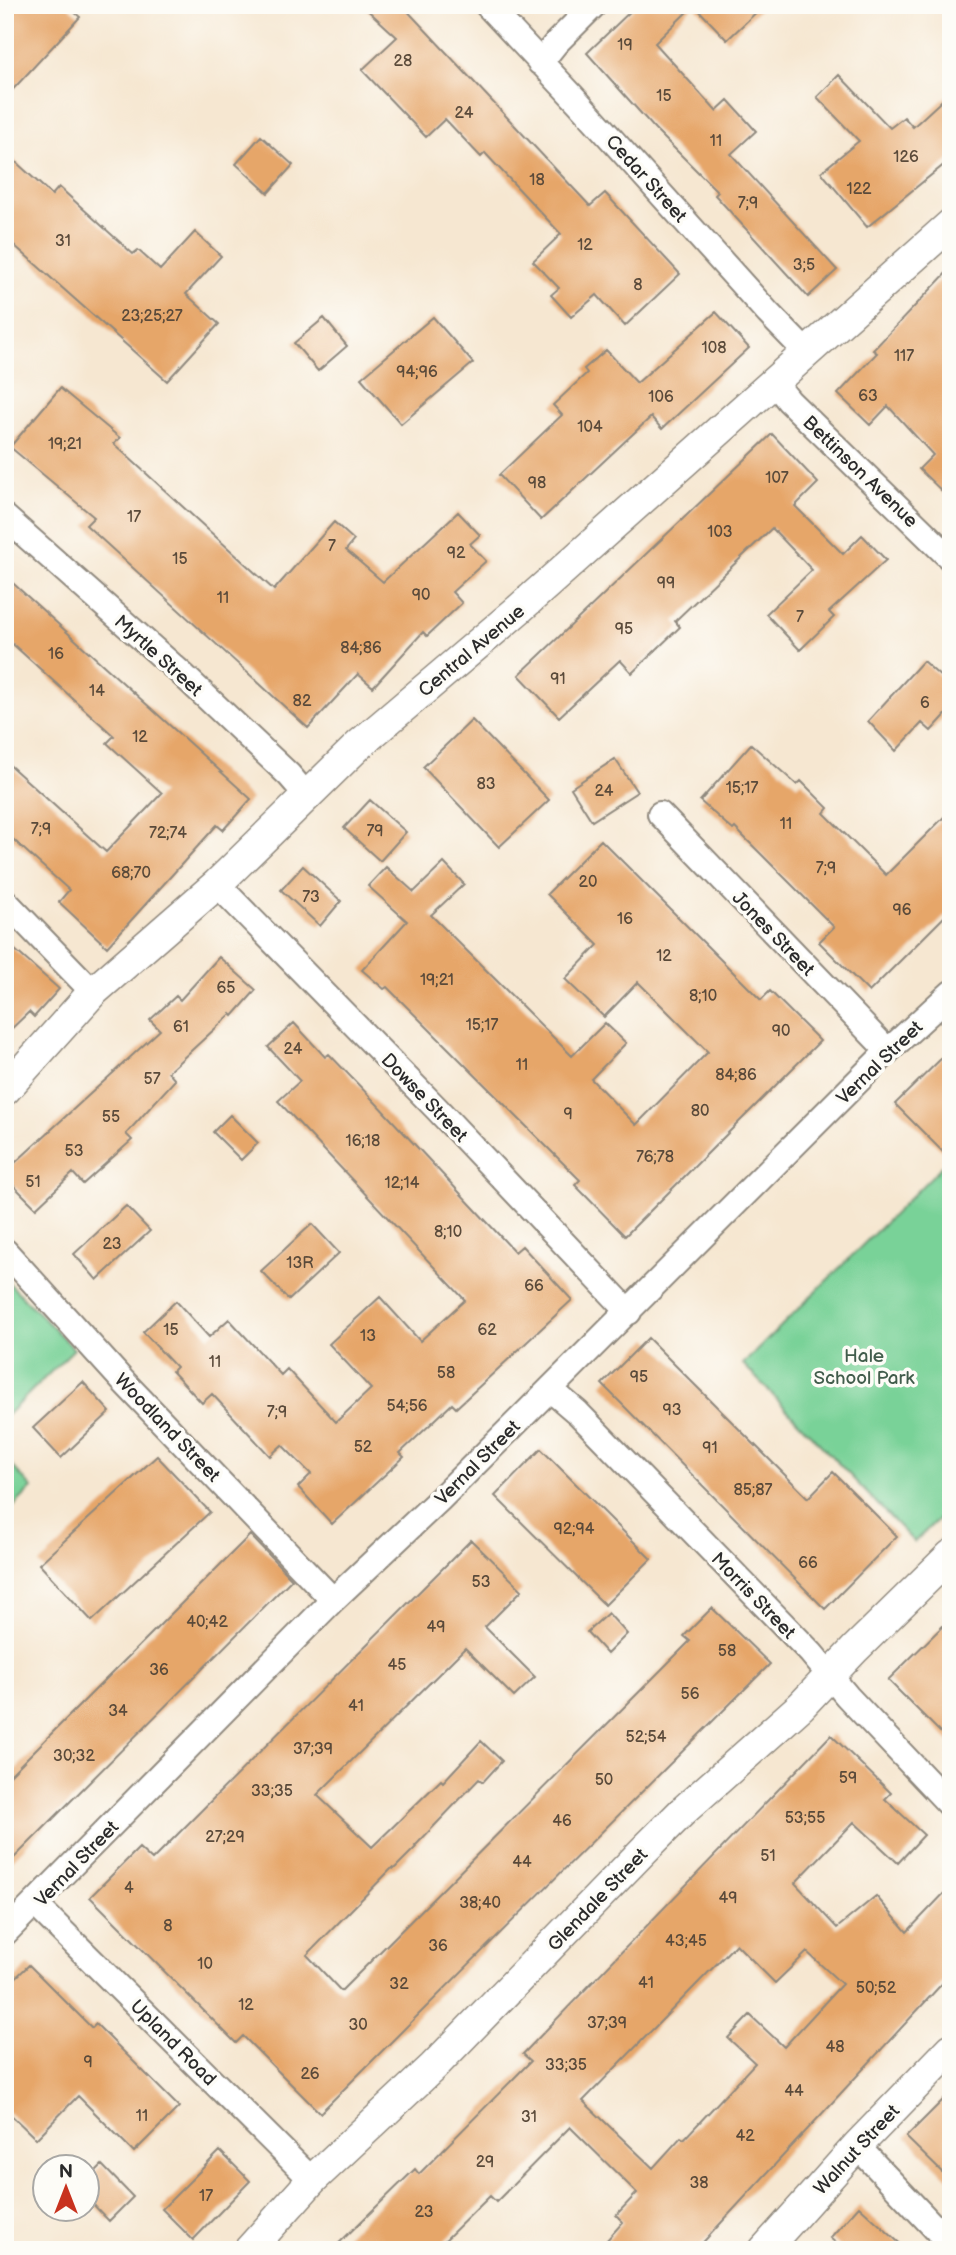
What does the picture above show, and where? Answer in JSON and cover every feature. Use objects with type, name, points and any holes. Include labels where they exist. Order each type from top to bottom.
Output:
[{"type":"street","name":"Cedar Street","points":[[487,5],[806,352]]},
{"type":"street","points":[[540,63],[594,5]]},
{"type":"street","name":"Central Avenue","points":[[5,1090],[93,992],[217,884],[360,744],[518,610],[951,224]]},
{"type":"street","name":"Bettinson Avenue","points":[[774,381],[789,401],[951,559]]},
{"type":"street","name":"Myrtle Street","points":[[5,517],[192,684],[289,775],[308,797]]},
{"type":"street","name":"Jones Street","points":[[660,814],[888,1051]]},
{"type":"street","name":"Dowse Street","points":[[217,884],[437,1109],[629,1312]]},
{"type":"street","points":[[5,901],[93,992]]},
{"type":"street","name":"Vernal Street","points":[[5,1933],[36,1905],[333,1600],[551,1390],[888,1051],[951,993]]},
{"type":"street","name":"Woodland Street","points":[[5,1251],[130,1389],[333,1600]]},
{"type":"street","name":"Morris Street","points":[[551,1390],[597,1433],[811,1653],[951,1806]]},
{"type":"street","name":"Glendale Street","points":[[249,2250],[312,2180],[433,2067],[683,1811],[801,1706],[951,1555]]},
{"type":"street","name":"Upland Road","points":[[36,1905],[312,2180]]},
{"type":"street","name":"Walnut Street","points":[[764,2250],[951,2049]]},
{"type":"street","points":[[857,2147],[951,2245]]},
{"type":"green space","name":"Hale School Park","points":[[946,1162],[951,1166],[951,1507],[914,1542],[743,1364]]},
{"type":"green space","points":[[5,1279],[74,1349],[5,1417]]},
{"type":"green space","points":[[5,1458],[32,1488],[5,1515]]},
{"type":"building","points":[[5,5],[66,5],[80,17],[5,98]]},
{"type":"building","points":[[362,5],[402,5],[590,206],[605,193],[680,274],[625,326],[597,295],[571,317],[551,295],[559,288],[533,261],[561,234],[485,153],[481,157],[445,119],[426,137],[362,70],[397,37]]},
{"type":"building","points":[[637,5],[694,5],[655,43],[716,111],[728,100],[756,131],[731,154],[837,270],[808,297],[715,195],[718,192],[655,129],[587,53]]},
{"type":"building","points":[[694,5],[764,5],[727,40]]},
{"type":"building","points":[[839,75],[890,128],[904,117],[913,127],[951,92],[951,159],[867,227],[821,172],[859,141],[817,97]]},
{"type":"building","points":[[261,136],[293,165],[268,193],[236,164]]},
{"type":"building","points":[[5,152],[52,195],[59,187],[133,254],[138,250],[160,270],[195,232],[221,256],[186,294],[219,324],[167,381],[5,237]]},
{"type":"building","points":[[951,268],[951,500],[919,469],[933,455],[888,406],[870,425],[838,394],[877,353],[873,350]]},
{"type":"building","points":[[716,312],[749,348],[662,429],[651,417],[541,520],[499,475],[562,415],[553,405],[587,373],[584,369],[606,350],[637,383]]},
{"type":"building","points":[[433,317],[473,363],[401,424],[361,378]]},
{"type":"building","points":[[324,318],[347,346],[318,371],[294,343]]},
{"type":"building","points":[[60,388],[120,438],[114,444],[274,590],[334,522],[354,540],[346,550],[383,582],[458,512],[480,535],[470,544],[486,561],[452,592],[462,603],[427,636],[423,632],[373,687],[358,674],[308,728],[86,525],[94,517],[10,447]]},
{"type":"building","points":[[772,434],[818,483],[795,506],[843,554],[862,535],[886,560],[829,612],[834,617],[800,650],[766,614],[812,570],[772,528],[675,621],[680,627],[632,673],[620,660],[559,717],[519,675]]},
{"type":"building","points":[[5,576],[251,799],[223,830],[217,825],[107,947],[59,902],[69,890],[5,832],[5,761],[106,852],[162,793],[107,743],[114,736],[5,637]]},
{"type":"building","points":[[923,661],[951,686],[951,709],[931,731],[922,723],[896,751],[868,721]]},
{"type":"building","points":[[472,720],[549,800],[499,847],[423,767]]},
{"type":"building","points":[[751,744],[797,785],[801,781],[828,808],[824,813],[886,875],[951,810],[951,910],[869,992],[819,942],[834,927],[735,828],[733,830],[700,801]]},
{"type":"building","points":[[615,759],[637,792],[592,821],[571,788]]},
{"type":"building","points":[[370,800],[406,832],[380,861],[344,828]]},
{"type":"building","points":[[601,840],[761,1000],[770,991],[820,1041],[625,1236],[575,1185],[580,1180],[387,987],[384,989],[362,970],[407,921],[368,886],[386,867],[414,892],[444,863],[464,884],[431,915],[572,1056],[605,1023],[626,1043],[591,1079],[636,1125],[708,1052],[638,982],[604,1017],[565,979],[598,945],[547,894]]},
{"type":"building","points":[[303,866],[341,901],[320,926],[281,890]]},
{"type":"building","points":[[5,941],[59,989],[34,1017],[29,1012],[5,1035]]},
{"type":"building","points":[[219,957],[256,990],[233,1016],[231,1014],[168,1072],[175,1080],[126,1134],[132,1140],[83,1184],[73,1173],[36,1208],[5,1177],[5,1172],[160,1030],[150,1020],[176,996],[180,1000]]},
{"type":"building","points":[[294,1023],[325,1057],[329,1054],[515,1252],[522,1246],[572,1300],[456,1408],[452,1404],[400,1453],[404,1457],[332,1524],[298,1487],[311,1474],[282,1445],[270,1456],[212,1394],[202,1403],[172,1371],[176,1367],[143,1332],[176,1301],[209,1337],[229,1319],[281,1375],[287,1369],[336,1422],[371,1389],[329,1344],[380,1297],[420,1341],[465,1300],[278,1101],[300,1081],[268,1047]]},
{"type":"building","points":[[951,1049],[951,1160],[895,1104]]},
{"type":"building","points":[[230,1115],[258,1143],[241,1160],[213,1132]]},
{"type":"building","points":[[126,1206],[150,1231],[97,1280],[74,1254]]},
{"type":"building","points":[[312,1224],[339,1253],[289,1300],[261,1271]]},
{"type":"building","points":[[648,1338],[808,1498],[833,1472],[897,1536],[825,1609],[602,1384]]},
{"type":"building","points":[[83,1382],[110,1412],[61,1458],[33,1428]]},
{"type":"building","points":[[541,1449],[651,1559],[605,1605],[495,1496]]},
{"type":"building","points":[[157,1456],[210,1512],[92,1621],[39,1564]]},
{"type":"building","points":[[250,1535],[292,1579],[5,1867],[5,1780]]},
{"type":"building","points":[[471,1540],[522,1590],[485,1627],[535,1677],[514,1697],[465,1648],[317,1795],[372,1847],[441,1780],[443,1782],[481,1741],[502,1761],[483,1782],[479,1779],[416,1847],[307,1955],[341,1991],[690,1641],[684,1636],[712,1608],[770,1664],[320,2113],[243,2036],[236,2043],[90,1897],[139,1848],[152,1860]]},
{"type":"building","points":[[608,1613],[627,1634],[607,1654],[587,1632]]},
{"type":"building","points":[[951,1618],[951,1743],[888,1680]]},
{"type":"building","points":[[831,1735],[891,1793],[885,1799],[924,1835],[898,1863],[854,1822],[795,1883],[837,1928],[876,1896],[907,1932],[951,1886],[951,1974],[696,2250],[598,2250],[623,2222],[616,2215],[637,2193],[570,2127],[496,2202],[490,2196],[435,2250],[332,2250],[415,2169],[419,2174],[531,2061],[523,2054]],"holes":[[[736,1944],[775,1983],[807,1952],[842,1984],[784,2047],[750,2015],[728,2038],[755,2063],[653,2168],[583,2101]]]},
{"type":"building","points":[[29,1965],[92,2028],[96,2024],[179,2107],[134,2152],[78,2096],[36,2139],[5,2109],[5,1988]]},
{"type":"building","points":[[951,2092],[951,2181],[906,2137]]},
{"type":"building","points":[[220,2151],[250,2181],[193,2240],[162,2209]]},
{"type":"building","points":[[102,2165],[133,2197],[109,2221],[102,2214]]},
{"type":"building","points":[[859,2206],[907,2250],[844,2250],[830,2238]]}]
